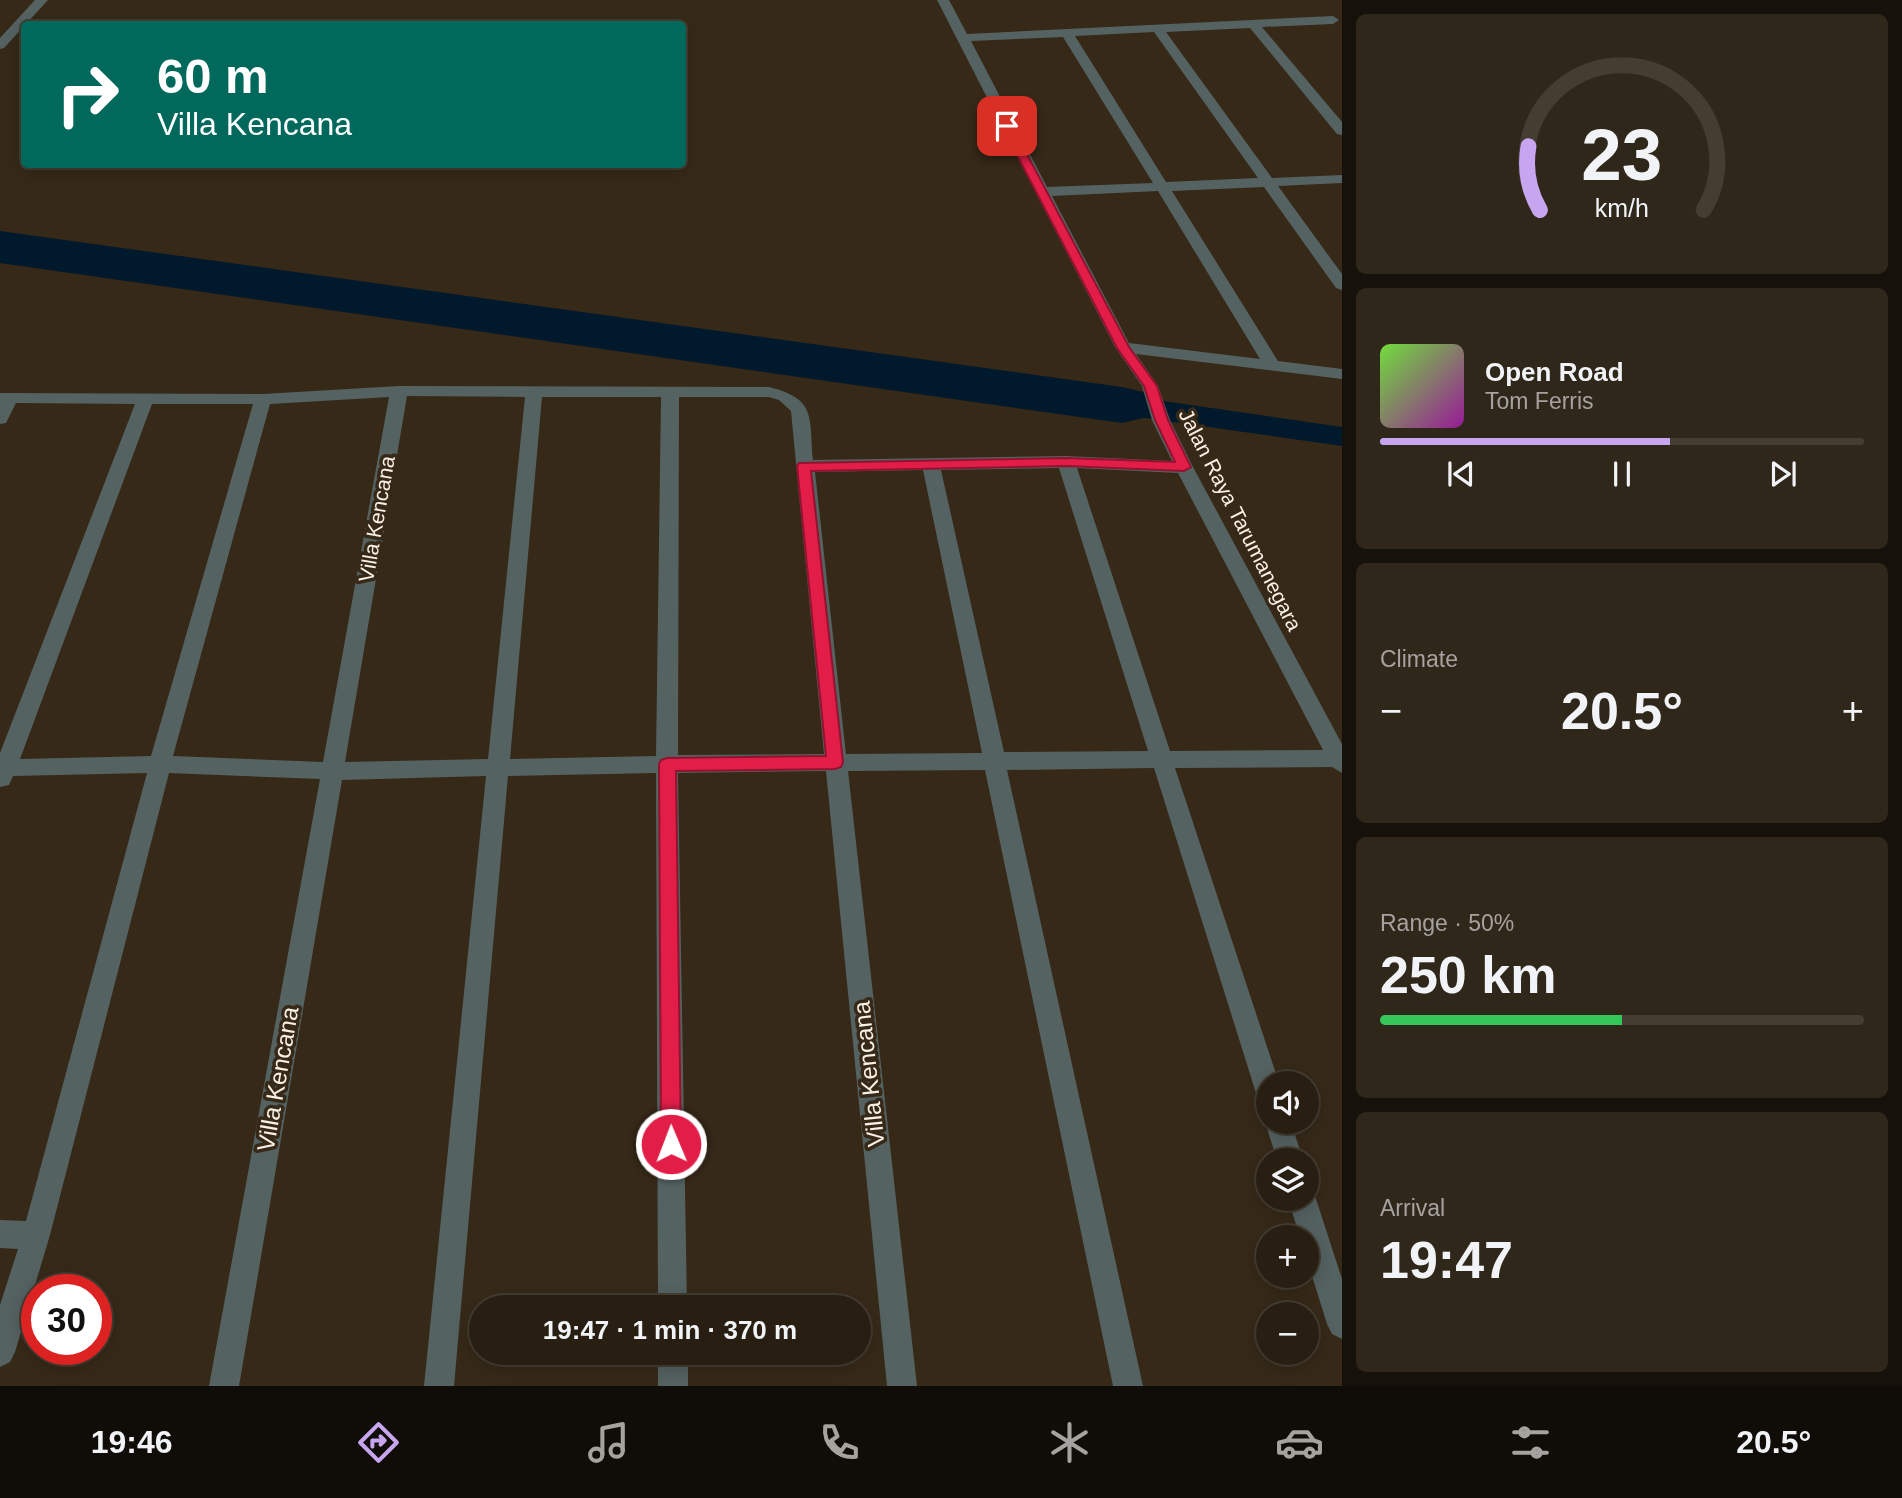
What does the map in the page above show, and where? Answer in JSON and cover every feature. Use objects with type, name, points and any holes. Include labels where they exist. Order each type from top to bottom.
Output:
[{"type":"street","points":[[1,25],[26,0]]},
{"type":"street","points":[[22,21],[42,0]]},
{"type":"street","name":"Jalan Raya Tarumanegara","points":[[943,0],[1123,348],[1150,386],[1161,420],[1184,467],[1341,760]]},
{"type":"street","points":[[962,38],[1333,20]]},
{"type":"street","points":[[0,45],[21,22]]},
{"type":"street","points":[[1253,24],[1342,131]]},
{"type":"street","points":[[1158,29],[1342,285]]},
{"type":"street","points":[[1067,33],[1273,366]]},
{"type":"street","points":[[1041,192],[1342,178]]},
{"type":"street","points":[[1123,348],[1342,374]]},
{"type":"street","name":"Villa Kencana","points":[[224,1386],[399,391]]},
{"type":"street","name":"Villa Kencana","points":[[0,419],[5,398],[262,399],[399,391],[769,392],[785,396],[799,409],[902,1386]]},
{"type":"street","points":[[439,1386],[534,392]]},
{"type":"street","points":[[670,393],[667,764],[673,1295]]},
{"type":"street","points":[[146,398],[2,772],[160,764],[333,771],[835,762],[1341,760]]},
{"type":"street","points":[[0,1352],[36,1235],[160,764],[262,399]]},
{"type":"street","points":[[804,466],[1066,462],[1184,467]]},
{"type":"street","points":[[1066,462],[1262,1071]]},
{"type":"street","points":[[931,464],[1128,1386]]},
{"type":"street","points":[[1306,1211],[1342,1324]]},
{"type":"street","points":[[0,1234],[36,1235]]},
{"type":"street","points":[[673,1365],[673,1386]]},
{"type":"water","points":[[1024,381],[1342,427],[1342,446],[1027,401]]},
{"type":"waterway","points":[[0,247],[1122,405]]},
{"type":"route","points":[[671,1144],[667,764],[835,762],[804,466],[1066,462],[1184,467],[1161,420],[1150,386],[1123,348],[1007,126]]}]
